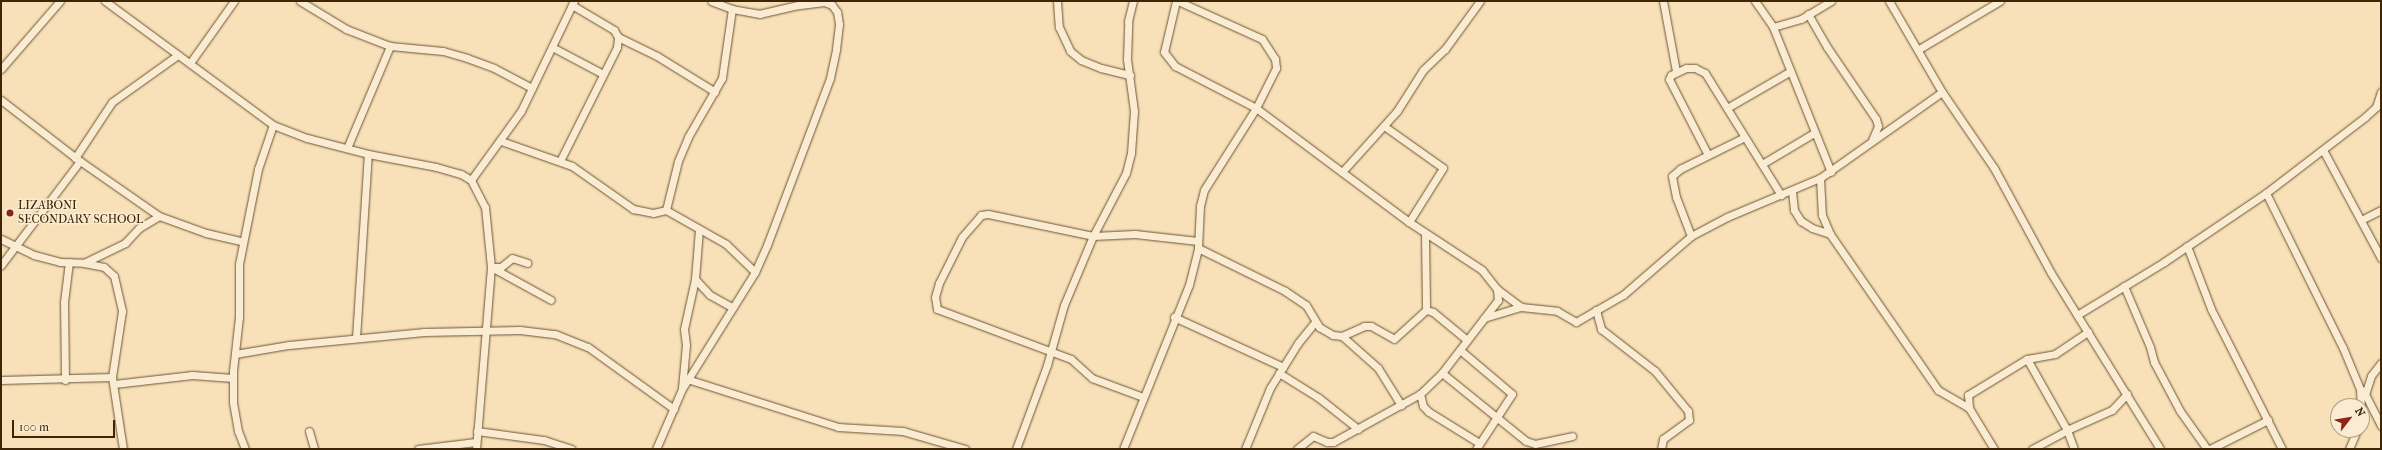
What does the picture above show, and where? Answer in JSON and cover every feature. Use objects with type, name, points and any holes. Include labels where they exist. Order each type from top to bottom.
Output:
[{"type":"street","points":[[1,69],[60,1]]},
{"type":"street","points":[[105,1],[273,125],[291,133],[368,154],[436,166],[471,180],[486,207],[491,267],[476,445],[418,449]]},
{"type":"street","points":[[190,63],[234,1]]},
{"type":"street","points":[[656,449],[682,388],[755,272],[768,245],[830,78],[836,49],[839,24],[837,12],[832,5],[824,2],[798,3],[760,14],[732,9],[711,1]]},
{"type":"street","points":[[1057,1],[1059,27],[1070,51],[1081,60],[1101,68],[1130,75]]},
{"type":"street","points":[[1016,449],[1050,351],[1064,305],[1093,236],[1126,173],[1132,153],[1134,111],[1130,75],[1128,21],[1133,1]]},
{"type":"street","points":[[1123,449],[1174,317],[1189,285],[1198,245],[1200,206],[1204,190],[1256,108],[1276,68],[1270,50],[1262,39],[1245,30],[1177,1],[1164,52],[1167,59],[1175,66],[1256,108],[1425,234],[1482,270],[1497,289],[1522,307]]},
{"type":"street","points":[[1342,172],[1384,126],[1422,70],[1445,49],[1480,1]]},
{"type":"street","points":[[1663,1],[1676,71]]},
{"type":"street","points":[[1755,1],[1773,27],[1789,72],[1831,172]]},
{"type":"street","points":[[1773,27],[1801,19],[1830,1]]},
{"type":"street","points":[[1889,1],[1919,49],[1942,92],[1994,168],[2051,273],[2160,449]]},
{"type":"street","points":[[1919,49],[2000,1]]},
{"type":"street","points":[[305,2],[346,28],[390,46],[443,51],[467,58],[494,68],[532,88]]},
{"type":"street","points":[[471,180],[501,141],[521,111],[573,3],[607,24],[618,37],[657,56],[715,92]]},
{"type":"street","points":[[666,210],[688,136],[715,92],[725,68],[732,9]]},
{"type":"street","points":[[1808,14],[1827,47],[1876,119],[1878,126],[1872,142]]},
{"type":"street","points":[[560,161],[617,47],[618,37]]},
{"type":"street","points":[[347,148],[390,46]]},
{"type":"street","points":[[552,47],[603,74]]},
{"type":"street","points":[[1,265],[77,160],[112,102],[178,54]]},
{"type":"street","points":[[1708,155],[1689,115],[1671,84],[1671,75],[1676,71],[1695,68],[1705,73],[1781,195]]},
{"type":"street","points":[[1727,108],[1789,72]]},
{"type":"street","points":[[1484,318],[1522,307],[1557,311],[1576,322],[1622,295],[1691,236],[1727,217],[1792,191],[1831,172],[1942,92]]},
{"type":"street","points":[[2077,315],[2187,246],[2266,193],[2323,150],[2379,104],[2381,92]]},
{"type":"street","points":[[1,100],[77,160],[159,216],[206,233],[242,241]]},
{"type":"street","points":[[245,449],[235,418],[233,378],[239,317],[238,264],[258,169],[273,125]]},
{"type":"street","points":[[1384,126],[1443,168],[1443,172],[1409,222]]},
{"type":"street","points":[[1762,164],[1814,133]]},
{"type":"street","points":[[1691,236],[1676,197],[1672,176],[1680,169],[1745,137]]},
{"type":"street","points":[[501,141],[572,166],[633,209],[653,213],[666,210],[726,244],[755,272]]},
{"type":"street","points":[[2323,150],[2381,258]]},
{"type":"street","points":[[356,338],[368,154]]},
{"type":"street","points":[[1820,178],[1822,215],[1830,234],[1938,390],[1969,408]]},
{"type":"street","points":[[1792,191],[1794,210],[1801,221],[1812,228],[1830,234]]},
{"type":"street","points":[[2266,193],[2354,373],[2359,398]]},
{"type":"street","points":[[2361,220],[2381,210]]},
{"type":"street","points":[[1143,397],[1092,378],[1071,359],[1050,351],[1030,346],[937,309],[935,297],[939,284],[962,237],[981,215],[1005,216],[1093,236],[1135,234],[1198,245],[1306,305],[1315,322],[1327,332],[1342,336],[1378,368],[1401,405]]},
{"type":"street","points":[[84,263],[125,243],[139,228],[159,216]]},
{"type":"street","points":[[682,388],[686,345],[684,329],[695,279],[699,229]]},
{"type":"street","points":[[1342,336],[1364,326],[1371,326],[1394,338],[1426,310],[1425,234]]},
{"type":"street","points":[[1,239],[34,255],[69,262],[84,263],[110,271],[117,286],[122,311],[113,380],[123,449]]},
{"type":"street","points":[[2187,246],[2212,308],[2282,449]]},
{"type":"street","points":[[491,267],[501,267],[512,258],[527,263]]},
{"type":"street","points":[[64,380],[64,302],[69,262]]},
{"type":"street","points":[[491,267],[551,300]]},
{"type":"street","points":[[695,279],[710,295],[733,308]]},
{"type":"street","points":[[2124,286],[2150,346],[2154,362],[2180,411],[2207,449]]},
{"type":"street","points":[[1298,449],[1313,436],[1327,442],[1333,442],[1420,394],[1442,373],[1498,300],[1497,289]]},
{"type":"street","points":[[1426,310],[1433,312],[1468,340]]},
{"type":"street","points":[[1596,310],[1601,329],[1655,371],[1688,411],[1689,420],[1663,439],[1661,449]]},
{"type":"street","points":[[1174,317],[1281,370],[1358,429]]},
{"type":"street","points":[[1245,449],[1281,370],[1315,322]]},
{"type":"street","points":[[235,354],[402,333],[520,330],[569,339],[602,356],[674,409]]},
{"type":"street","points":[[1952,399],[1968,395],[2028,360],[2055,354],[2088,332]]},
{"type":"street","points":[[1420,394],[1423,406],[1429,412],[1477,446],[1495,417],[1512,394],[1460,350]]},
{"type":"street","points":[[2028,360],[2067,430],[2074,449]]},
{"type":"street","points":[[2381,363],[2371,376],[2365,394],[2381,426]]},
{"type":"street","points":[[1442,373],[1526,441],[1535,444],[1572,436]]},
{"type":"street","points":[[1,380],[113,380],[192,375],[233,378]]},
{"type":"street","points":[[687,379],[838,427],[902,431],[965,449]]},
{"type":"street","points":[[2032,449],[2067,430],[2112,410],[2127,394]]},
{"type":"street","points":[[1968,395],[1969,408],[1994,449]]},
{"type":"street","points":[[2210,449],[2268,420]]},
{"type":"street","points":[[309,431],[314,449]]},
{"type":"street","points":[[477,431],[544,440],[572,449]]},
{"type":"street","points":[[2349,449],[2354,438]]},
{"type":"place","name":"LIZABONI SECONDARY SCHOOL","points":[[10,213]]}]
